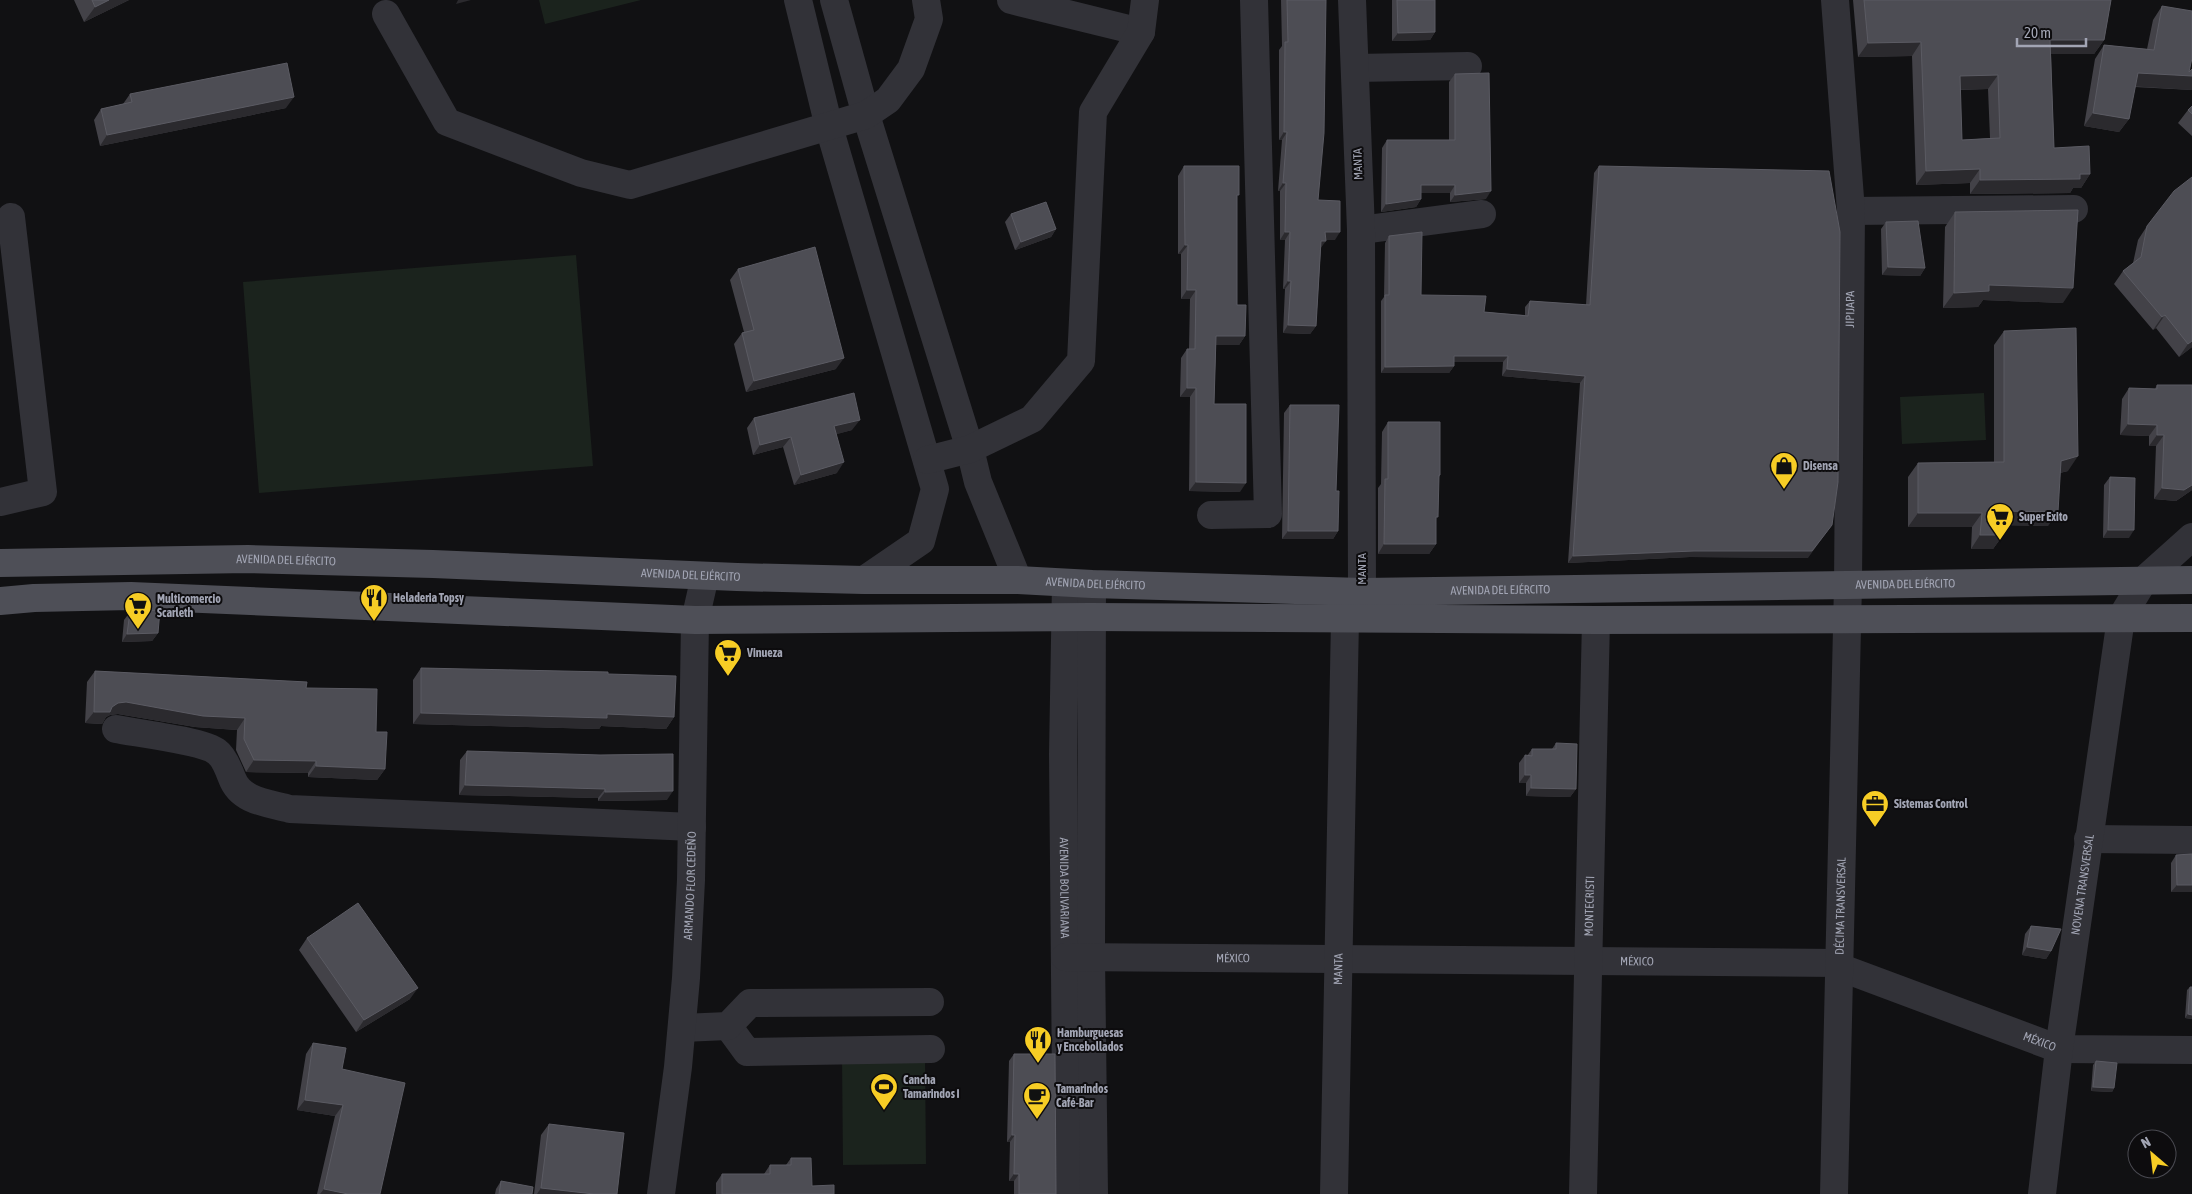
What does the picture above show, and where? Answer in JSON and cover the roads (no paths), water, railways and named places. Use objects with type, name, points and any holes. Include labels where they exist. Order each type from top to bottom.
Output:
[{"type":"main road","name":"AVENIDA DEL EJÉRCITO","points":[[0,563],[248,559],[433,564],[705,576],[864,580],[1018,580],[1362,592],[2192,580]]},
{"type":"main road","points":[[0,601],[34,598],[131,596],[695,620],[1077,617],[1596,620],[2192,618]]},
{"type":"street","points":[[798,0],[829,127],[935,489],[921,541],[864,580]]},
{"type":"street","points":[[834,0],[866,115],[970,449],[978,482],[1018,580]]},
{"type":"street","points":[[386,14],[446,122],[581,173],[630,185],[866,115],[888,100],[911,69],[928,19],[926,0]]},
{"type":"street","points":[[1011,0],[1141,32]]},
{"type":"street","points":[[927,460],[970,449],[1032,420],[1081,361],[1093,112],[1141,32],[1145,0]]},
{"type":"street","points":[[1211,515],[1268,514],[1254,0]]},
{"type":"street","name":"MANTA","points":[[1334,1194],[1345,619],[1362,592],[1361,230],[1352,0]]},
{"type":"street","name":"JIPIJAPA","points":[[1835,0],[1851,211],[1847,618]]},
{"type":"street","points":[[1355,68],[1468,66]]},
{"type":"street","points":[[1851,211],[2074,209]]},
{"type":"street","points":[[1361,230],[1482,214]]},
{"type":"street","points":[[0,502],[43,492],[12,217]]},
{"type":"street","name":"NOVENA TRANSVERSAL","points":[[2042,1194],[2059,1049],[2121,618],[2144,580],[2192,537]]},
{"type":"street","name":"ARMANDO FLOR CEDEÑO","points":[[661,1194],[682,1028],[692,827],[695,620],[705,576]]},
{"type":"street","name":"AVENIDA BOLIVARIANA","points":[[1067,1194],[1078,957],[1077,617],[1079,583]]},
{"type":"street","name":"DÉCIMA TRANSVERSAL","points":[[1834,1194],[1847,618]]},
{"type":"street","name":"MONTECRISTI","points":[[1583,1194],[1596,620]]},
{"type":"street","points":[[116,729],[203,745],[218,752],[240,792],[252,799],[290,808],[692,827]]},
{"type":"street","points":[[2088,839],[2192,840]]},
{"type":"street","name":"AVENIDA BOLIVARIANA","points":[[1078,957],[1094,1194]]},
{"type":"street","name":"MÉXICO","points":[[1078,957],[1839,965],[2059,1049],[2192,1050]]},
{"type":"street","points":[[682,1028],[728,1026],[750,1003],[930,1002]]},
{"type":"street","points":[[728,1026],[747,1052],[931,1049]]},
{"type":"place","name":"Disensa","points":[[1784,490]]},
{"type":"place","name":"Super Exito","points":[[2000,541]]},
{"type":"place","name":"Heladeria Topsy","points":[[374,622]]},
{"type":"place","name":"Multicomercio Scarleth","points":[[138,630]]},
{"type":"place","name":"Vinueza","points":[[728,677]]},
{"type":"place","name":"Sistemas Control","points":[[1875,828]]},
{"type":"place","name":"Hamburguesas y Encebollados","points":[[1038,1064]]},
{"type":"place","name":"Cancha Tamarindos I","points":[[884,1111]]},
{"type":"place","name":"Tamarindos Café-Bar","points":[[1037,1120]]}]
